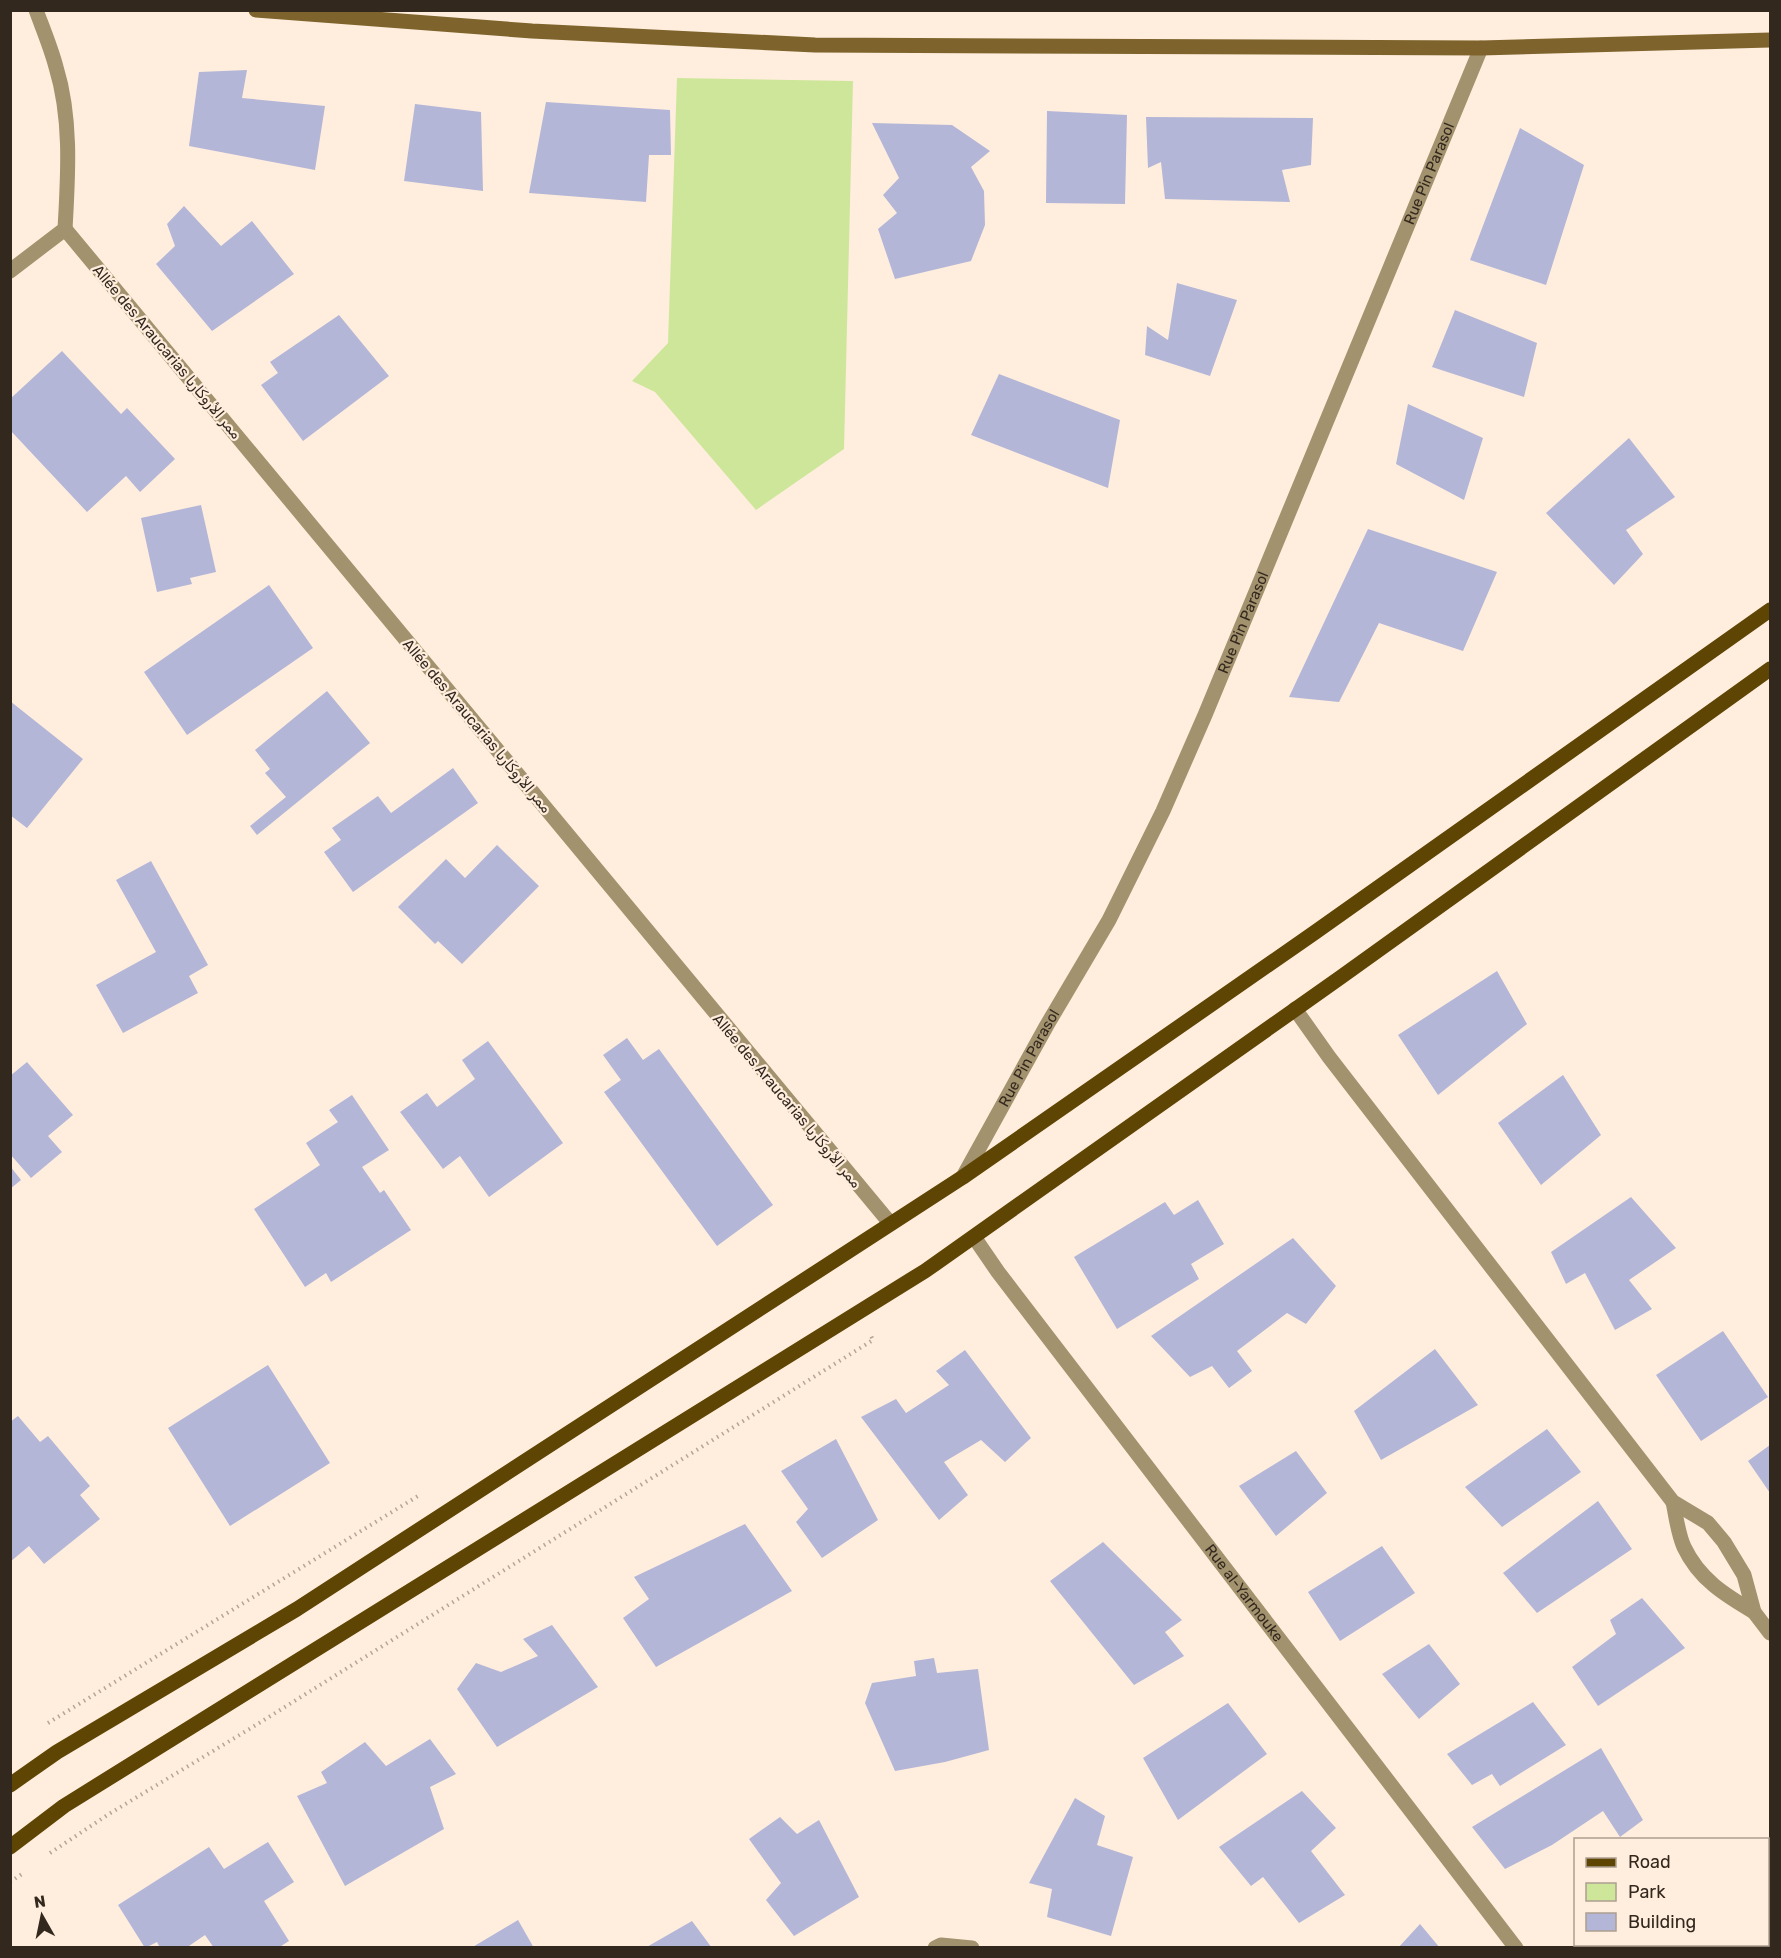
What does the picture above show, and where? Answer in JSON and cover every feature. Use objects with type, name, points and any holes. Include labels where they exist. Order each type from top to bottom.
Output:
[{"type":"main road","points":[[256,10],[532,31],[815,45],[1481,48],[1770,40]]},
{"type":"main road","points":[[10,1785],[57,1752],[297,1610],[963,1177],[1770,610]]},
{"type":"main road","points":[[10,1847],[64,1806],[925,1271],[1770,669]]},
{"type":"street","points":[[10,271],[65,229],[68,167],[66,117],[57,69],[36,10]]},
{"type":"street","name":"Rue Pin Parasol","points":[[963,1177],[1047,1025],[1109,920],[1163,812],[1481,48]]},
{"type":"street","name":"Allée des Araucarias ممر الأروكاريا","points":[[65,229],[890,1223]]},
{"type":"street","points":[[1295,1009],[1329,1057],[1673,1502],[1708,1524],[1724,1542],[1744,1575],[1755,1612],[1770,1633]]},
{"type":"street","name":"Rue al-Yarmouke","points":[[974,1237],[1516,1947]]},
{"type":"street","points":[[1673,1502],[1683,1546],[1706,1580],[1725,1595],[1755,1612]]},
{"type":"street","points":[[935,1947],[941,1945],[972,1947]]},
{"type":"path","points":[[43,1858],[110,1814],[873,1340],[856,1314]]},
{"type":"path","points":[[10,1882],[27,1870]]},
{"type":"green space","points":[[677,78],[853,81],[844,449],[756,510],[655,392],[632,381],[668,343]]},
{"type":"building","points":[[247,70],[242,98],[325,106],[315,170],[189,146],[199,72]]},
{"type":"building","points":[[546,102],[670,110],[671,155],[649,155],[646,202],[529,193]]},
{"type":"building","points":[[415,104],[481,112],[483,191],[404,181]]},
{"type":"building","points":[[1047,111],[1127,115],[1125,204],[1046,203]]},
{"type":"building","points":[[1146,117],[1313,118],[1311,165],[1282,170],[1290,202],[1165,199],[1161,162],[1148,168]]},
{"type":"building","points":[[872,123],[952,125],[990,151],[971,167],[984,191],[985,225],[971,261],[895,279],[878,229],[897,213],[883,195],[899,178]]},
{"type":"building","points":[[1520,128],[1584,165],[1546,285],[1470,260]]},
{"type":"building","points":[[184,206],[221,246],[252,221],[294,274],[212,331],[156,264],[175,246],[167,224]]},
{"type":"building","points":[[1177,283],[1237,300],[1210,376],[1145,355],[1147,326],[1168,340]]},
{"type":"building","points":[[1455,310],[1537,343],[1524,397],[1432,367]]},
{"type":"building","points":[[339,315],[389,376],[303,441],[261,385],[278,373],[270,362]]},
{"type":"building","points":[[62,351],[121,414],[127,408],[175,459],[140,492],[126,476],[87,512],[10,430],[10,399]]},
{"type":"building","points":[[999,374],[1120,420],[1108,488],[971,435]]},
{"type":"building","points":[[1408,404],[1483,438],[1464,500],[1396,464]]},
{"type":"building","points":[[1629,438],[1675,497],[1626,530],[1643,554],[1614,585],[1546,513]]},
{"type":"building","points":[[201,505],[216,572],[190,578],[192,584],[157,592],[141,518]]},
{"type":"building","points":[[1368,529],[1497,572],[1463,651],[1379,623],[1339,702],[1289,697]]},
{"type":"building","points":[[269,585],[313,648],[187,735],[144,672]]},
{"type":"building","points":[[327,691],[370,743],[257,835],[250,826],[286,797],[265,773],[270,769],[255,750]]},
{"type":"building","points":[[10,701],[83,759],[27,828],[10,815]]},
{"type":"building","points":[[453,768],[478,803],[353,892],[324,852],[341,840],[332,828],[378,796],[391,813]]},
{"type":"building","points":[[497,845],[539,886],[462,964],[438,941],[435,944],[398,907],[446,859],[465,878]]},
{"type":"building","points":[[151,861],[208,965],[189,976],[198,993],[123,1033],[96,985],[156,952],[116,880]]},
{"type":"building","points":[[1497,971],[1527,1024],[1438,1095],[1398,1035]]},
{"type":"building","points":[[627,1038],[643,1060],[659,1049],[773,1205],[717,1246],[604,1092],[621,1080],[603,1055]]},
{"type":"building","points":[[488,1041],[563,1143],[489,1197],[460,1156],[443,1169],[400,1112],[427,1093],[437,1107],[475,1079],[462,1060]]},
{"type":"building","points":[[27,1062],[73,1115],[48,1136],[62,1152],[31,1178],[10,1154],[10,1076]]},
{"type":"building","points":[[1563,1075],[1601,1135],[1541,1185],[1498,1123]]},
{"type":"building","points":[[352,1095],[389,1150],[362,1167],[380,1193],[384,1190],[411,1230],[331,1282],[326,1273],[305,1287],[254,1209],[320,1165],[306,1143],[338,1122],[329,1110]]},
{"type":"building","points":[[10,1166],[21,1180],[10,1189]]},
{"type":"building","points":[[1631,1197],[1676,1248],[1629,1280],[1652,1309],[1615,1330],[1585,1273],[1566,1284],[1551,1252]]},
{"type":"building","points":[[1198,1200],[1224,1244],[1191,1264],[1199,1279],[1117,1329],[1074,1257],[1165,1202],[1174,1215]]},
{"type":"building","points":[[1293,1238],[1336,1286],[1306,1324],[1287,1313],[1237,1351],[1252,1371],[1229,1388],[1212,1366],[1190,1377],[1151,1336]]},
{"type":"building","points":[[1723,1331],[1768,1397],[1701,1441],[1656,1375]]},
{"type":"building","points":[[1435,1349],[1478,1405],[1381,1460],[1354,1411]]},
{"type":"building","points":[[965,1350],[1031,1438],[1005,1462],[981,1440],[944,1462],[968,1495],[939,1520],[861,1417],[896,1399],[906,1413],[949,1385],[936,1371]]},
{"type":"building","points":[[268,1365],[330,1463],[230,1526],[168,1428]]},
{"type":"building","points":[[18,1416],[40,1442],[48,1436],[90,1486],[80,1495],[100,1519],[44,1564],[29,1546],[10,1562],[10,1422]]},
{"type":"building","points":[[1547,1429],[1581,1472],[1502,1527],[1465,1487]]},
{"type":"building","points":[[836,1439],[878,1520],[822,1558],[796,1522],[808,1509],[781,1471]]},
{"type":"building","points":[[1770,1445],[1770,1493],[1748,1461]]},
{"type":"building","points":[[1296,1451],[1327,1493],[1276,1536],[1239,1486]]},
{"type":"building","points":[[1598,1501],[1632,1549],[1537,1613],[1503,1573]]},
{"type":"building","points":[[745,1524],[792,1591],[656,1667],[623,1618],[649,1599],[634,1577]]},
{"type":"building","points":[[1103,1542],[1182,1620],[1165,1632],[1184,1656],[1134,1685],[1050,1581]]},
{"type":"building","points":[[1382,1546],[1415,1593],[1340,1641],[1308,1592]]},
{"type":"building","points":[[1642,1598],[1685,1648],[1598,1706],[1572,1667],[1616,1634],[1610,1620]]},
{"type":"building","points":[[552,1625],[598,1687],[497,1747],[457,1689],[476,1663],[501,1672],[538,1656],[523,1639]]},
{"type":"building","points":[[1429,1644],[1460,1684],[1419,1719],[1382,1674]]},
{"type":"building","points":[[934,1658],[937,1673],[978,1669],[989,1750],[945,1762],[895,1771],[865,1703],[872,1683],[916,1676],[914,1661]]},
{"type":"building","points":[[1533,1702],[1566,1745],[1500,1786],[1492,1774],[1472,1785],[1447,1754]]},
{"type":"building","points":[[1228,1703],[1267,1754],[1178,1820],[1143,1758]]},
{"type":"building","points":[[430,1739],[456,1774],[430,1787],[444,1829],[345,1886],[297,1796],[327,1783],[321,1772],[365,1742],[386,1766]]},
{"type":"building","points":[[1601,1748],[1643,1820],[1620,1837],[1603,1811],[1552,1845],[1505,1869],[1472,1827]]},
{"type":"building","points":[[1302,1791],[1336,1828],[1311,1851],[1345,1895],[1299,1923],[1263,1877],[1251,1886],[1219,1847]]},
{"type":"building","points":[[1075,1798],[1105,1816],[1097,1845],[1133,1857],[1111,1936],[1047,1917],[1052,1889],[1029,1883]]},
{"type":"building","points":[[780,1817],[797,1834],[819,1820],[859,1897],[794,1936],[766,1900],[781,1883],[749,1839]]},
{"type":"building","points":[[268,1842],[294,1882],[264,1901],[289,1941],[278,1948],[214,1948],[205,1935],[186,1948],[160,1948],[157,1942],[145,1948],[118,1905],[209,1847],[224,1869]]},
{"type":"building","points":[[518,1920],[534,1948],[471,1948]]},
{"type":"building","points":[[692,1921],[712,1948],[645,1948]]},
{"type":"building","points":[[1420,1924],[1440,1948],[1398,1948]]},
{"type":"building","points":[[1678,1946],[1751,1946],[1752,1948],[1676,1948]]}]
